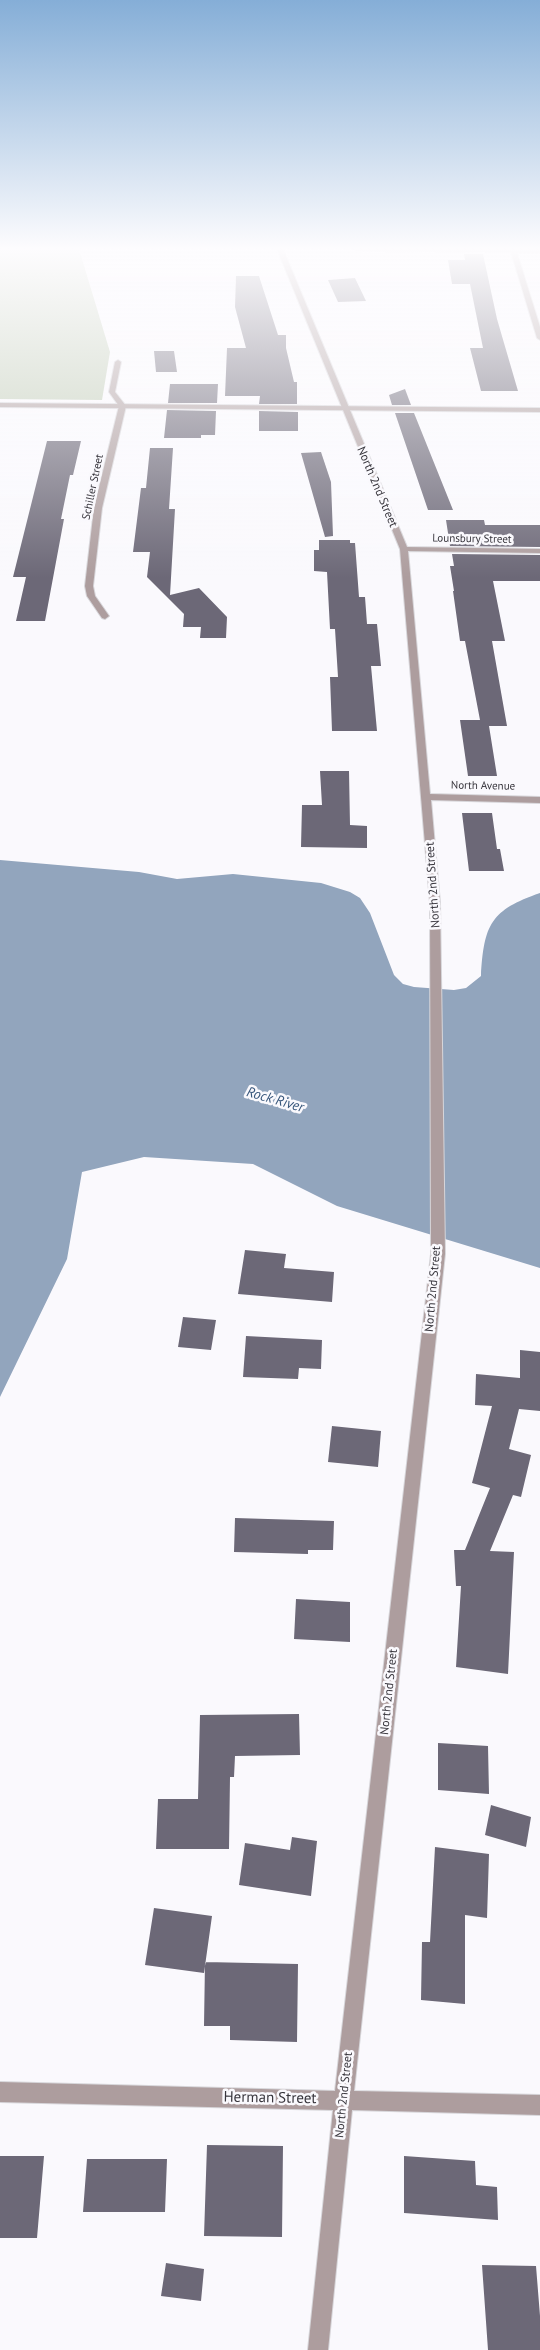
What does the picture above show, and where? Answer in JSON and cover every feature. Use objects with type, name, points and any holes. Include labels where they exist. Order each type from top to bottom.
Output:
[{"type":"street","name":"North 2nd Street","points":[[318,2350],[438,1254],[435,903],[412,611],[404,550],[324,359]]},
{"type":"street","points":[[118,362],[112,392],[123,406]]},
{"type":"street","points":[[0,405],[540,410]]},
{"type":"street","name":"Schiller Street","points":[[105,616],[91,596],[89,586],[98,508],[123,406]]},
{"type":"street","name":"Lounsbury Street","points":[[404,550],[540,551]]},
{"type":"street","name":"North Avenue","points":[[426,797],[540,800]]},
{"type":"street","name":"Herman Street","points":[[0,2092],[540,2105]]},
{"type":"green space","points":[[0,359],[109,359],[102,400],[0,399]]},
{"type":"water","name":"Rock River","points":[[0,860],[139,872],[177,879],[233,874],[321,883],[350,892],[360,898],[370,913],[394,975],[403,984],[414,987],[454,990],[466,988],[481,976],[485,943],[493,921],[511,906],[540,893],[540,1268],[337,1206],[253,1164],[144,1157],[82,1172],[67,1259],[0,1397]]},
{"type":"building","points":[[155,359],[175,359],[177,372],[156,372]]},
{"type":"building","points":[[227,359],[289,359],[294,382],[297,382],[297,404],[259,404],[260,396],[225,396]]},
{"type":"building","points":[[473,359],[509,359],[518,391],[481,391]]},
{"type":"building","points":[[170,384],[218,384],[217,403],[168,403]]},
{"type":"building","points":[[405,389],[411,405],[392,405],[389,395]]},
{"type":"building","points":[[167,410],[216,411],[215,435],[201,435],[201,438],[164,438]]},
{"type":"building","points":[[259,411],[298,412],[298,431],[259,431]]},
{"type":"building","points":[[395,413],[414,413],[453,510],[428,510]]},
{"type":"building","points":[[47,441],[81,441],[73,475],[70,475],[61,519],[64,519],[45,621],[16,621],[26,577],[13,577]]},
{"type":"building","points":[[150,448],[173,448],[169,509],[175,509],[170,595],[199,588],[227,617],[226,638],[200,638],[201,627],[183,627],[184,614],[147,577],[150,552],[133,552],[141,488],[146,488]]},
{"type":"building","points":[[321,452],[331,482],[333,536],[325,537],[301,453]]},
{"type":"building","points":[[446,520],[484,520],[485,525],[540,525],[540,547],[450,546]]},
{"type":"building","points":[[319,540],[350,540],[350,543],[355,543],[359,597],[365,597],[367,624],[377,624],[381,666],[371,666],[377,731],[332,731],[330,677],[338,677],[335,629],[330,629],[327,572],[314,571],[314,550],[319,550]]},
{"type":"building","points":[[452,554],[540,555],[540,581],[493,581],[505,641],[492,641],[507,726],[489,726],[497,776],[468,776],[460,720],[480,720],[465,641],[460,641],[450,566],[454,566]]},
{"type":"building","points":[[320,771],[349,771],[350,825],[367,826],[367,848],[301,847],[302,805],[322,805]]},
{"type":"building","points":[[462,813],[492,813],[497,849],[500,849],[504,871],[469,871]]},
{"type":"building","points":[[245,1250],[286,1254],[284,1268],[334,1272],[332,1302],[238,1294]]},
{"type":"building","points":[[183,1317],[216,1320],[211,1350],[178,1347]]},
{"type":"building","points":[[246,1336],[322,1340],[321,1369],[299,1368],[298,1379],[243,1377]]},
{"type":"building","points":[[520,1350],[540,1352],[540,1411],[519,1409],[509,1449],[531,1455],[521,1497],[513,1495],[490,1551],[514,1552],[508,1674],[456,1667],[461,1586],[456,1586],[454,1550],[465,1550],[490,1488],[472,1483],[492,1406],[475,1405],[476,1374],[520,1378]]},
{"type":"building","points":[[332,1426],[381,1431],[378,1467],[328,1462]]},
{"type":"building","points":[[235,1518],[334,1521],[333,1550],[308,1550],[308,1554],[234,1552]]},
{"type":"building","points":[[296,1599],[350,1602],[350,1642],[294,1639]]},
{"type":"building","points":[[299,1714],[300,1755],[235,1756],[234,1777],[230,1777],[229,1849],[156,1849],[158,1799],[198,1799],[200,1715]]},
{"type":"building","points":[[438,1743],[488,1746],[489,1794],[438,1790]]},
{"type":"building","points":[[491,1805],[531,1817],[526,1847],[485,1835]]},
{"type":"building","points":[[292,1837],[317,1841],[311,1896],[239,1885],[245,1843],[290,1850]]},
{"type":"building","points":[[435,1847],[489,1854],[487,1918],[465,1915],[465,2004],[421,2000],[422,1942],[430,1942]]},
{"type":"building","points":[[154,1908],[212,1916],[204,1973],[145,1965]]},
{"type":"building","points":[[205,1962],[298,1964],[297,2042],[230,2040],[230,2026],[204,2026]]},
{"type":"building","points":[[207,2145],[283,2146],[282,2237],[204,2236]]},
{"type":"building","points":[[0,2156],[44,2156],[37,2238],[0,2238]]},
{"type":"building","points":[[404,2156],[475,2161],[476,2185],[497,2187],[498,2220],[404,2213]]},
{"type":"building","points":[[87,2159],[167,2159],[165,2212],[83,2212]]},
{"type":"building","points":[[166,2263],[204,2269],[201,2301],[161,2296]]},
{"type":"building","points":[[482,2265],[536,2266],[540,2316],[540,2350],[488,2350]]}]
